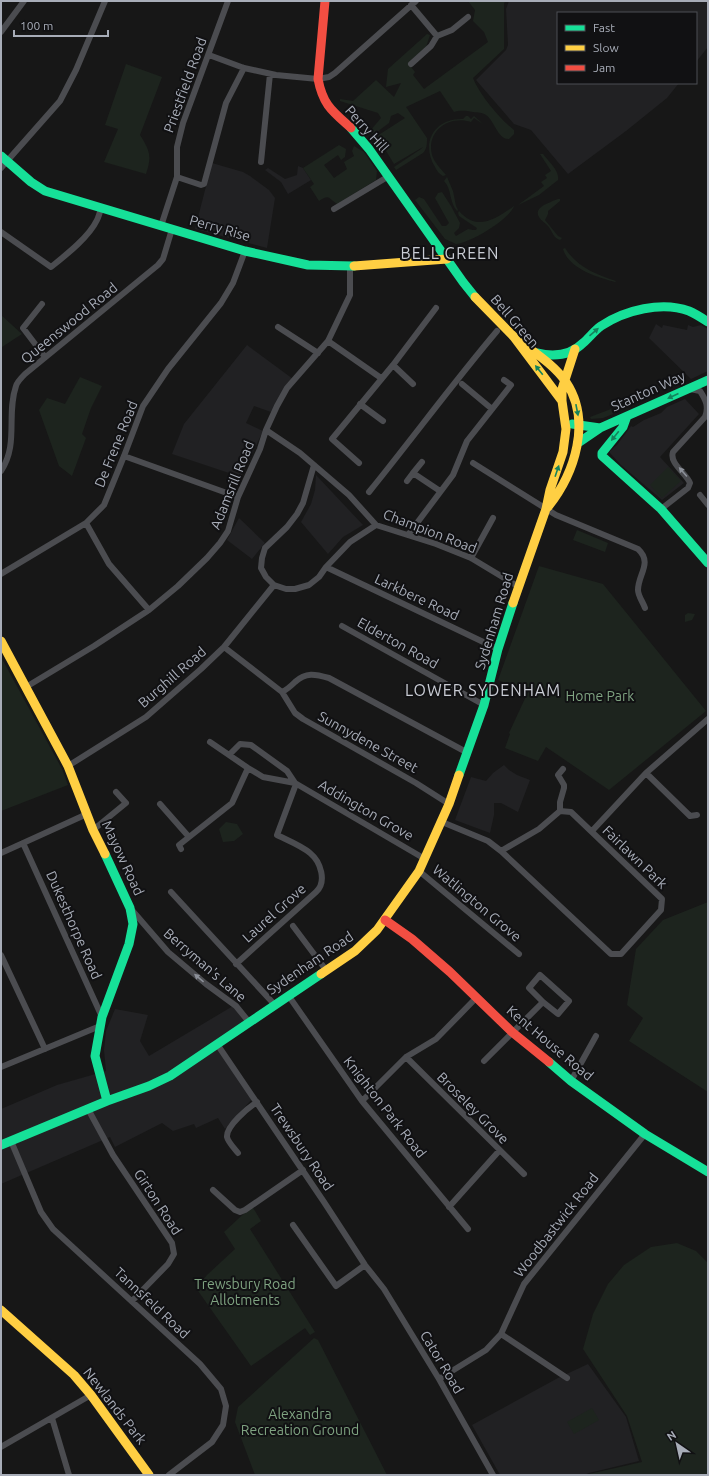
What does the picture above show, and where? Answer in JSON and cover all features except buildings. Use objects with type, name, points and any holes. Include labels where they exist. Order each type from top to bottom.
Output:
[{"type":"main road","name":"Perry Hill","points":[[325,1],[318,79],[323,99],[326,104],[354,130],[389,176],[447,259]]},
{"type":"main road","name":"Perry Rise","points":[[3,162],[45,191],[245,251],[308,265],[350,266],[447,259]]},
{"type":"main road","name":"Bell Green","points":[[447,259],[483,306],[514,337],[562,402]]},
{"type":"main road","points":[[566,425],[562,402],[564,379],[570,358],[576,349],[599,327],[633,311],[654,308],[674,308],[689,311],[708,322]]},
{"type":"main road","points":[[514,337],[535,353],[549,356],[568,353],[576,349]]},
{"type":"main road","name":"Sydenham Road","points":[[535,353],[548,363],[564,379],[573,395],[576,405],[578,426],[578,443],[572,466],[559,492],[546,509]]},
{"type":"main road","name":"Stanton Way","points":[[578,443],[600,428],[708,380]]},
{"type":"main road","points":[[627,416],[623,427],[602,453],[602,456],[661,509],[708,563]]},
{"type":"main road","name":"Sydenham Road","points":[[1,1145],[107,1101],[149,1086],[170,1076],[274,1004],[355,951],[369,939],[385,920],[419,871],[425,859],[442,822],[468,753],[484,705],[498,649],[546,509],[550,490],[563,452],[566,425]]},
{"type":"main road","name":"Stanton Way","points":[[566,425],[600,428]]},
{"type":"main road","name":"Mayow Road","points":[[1,641],[68,766],[93,830],[130,908],[133,924],[129,944],[101,1021],[95,1056],[107,1101]]},
{"type":"main road","name":"Kent House Road","points":[[385,920],[412,939],[477,997],[512,1032],[571,1081],[645,1134],[708,1172]]},
{"type":"main road","name":"Newlands Park","points":[[1,1310],[74,1375],[91,1395],[149,1475]]},
{"type":"street","points":[[1,32],[24,1]]},
{"type":"street","points":[[3,162],[60,102],[76,70],[105,1]]},
{"type":"street","name":"Priestfield Road","points":[[161,226],[177,177],[176,147],[183,123],[228,1]]},
{"type":"street","points":[[209,55],[244,68],[270,74],[318,79],[329,77],[413,3],[437,36]]},
{"type":"street","points":[[411,64],[427,49],[437,36],[452,30],[468,17]]},
{"type":"street","points":[[177,177],[201,185],[204,184],[226,103],[244,68]]},
{"type":"street","points":[[261,162],[270,74]]},
{"type":"street","points":[[334,209],[389,176]]},
{"type":"street","points":[[1,232],[51,267],[75,246],[92,228],[97,220],[101,208]]},
{"type":"street","name":"Queenswood Road","points":[[1,471],[10,451],[13,400],[16,385],[25,374],[45,357],[158,266],[163,259],[172,229]]},
{"type":"street","name":"De Frene Road","points":[[1,574],[86,523],[104,505],[143,406],[168,369],[222,303],[233,283],[245,251]]},
{"type":"street","name":"Adamsrill Road","points":[[26,687],[94,646],[149,610],[188,576],[220,543],[228,531],[238,497],[260,450],[266,430],[277,406],[287,388],[328,341],[350,295],[350,266]]},
{"type":"street","points":[[42,304],[23,328],[45,357]]},
{"type":"street","points":[[359,463],[332,439],[393,365],[436,308]]},
{"type":"street","points":[[278,326],[318,353]]},
{"type":"street","points":[[369,492],[434,411],[466,368],[497,331]]},
{"type":"street","points":[[328,341],[381,378]]},
{"type":"street","points":[[393,365],[413,384]]},
{"type":"street","points":[[408,535],[453,475],[467,441],[511,385],[504,380]]},
{"type":"street","points":[[462,384],[492,408]]},
{"type":"street","points":[[661,509],[688,488],[690,483],[688,478],[673,461],[672,456],[673,452],[705,417],[707,412],[705,399],[700,391],[688,389]]},
{"type":"street","points":[[360,404],[383,421]]},
{"type":"street","name":"Champion Road","points":[[266,430],[300,453],[349,495],[376,525],[436,544],[470,558],[519,587]]},
{"type":"street","points":[[124,456],[238,497]]},
{"type":"street","points":[[407,481],[422,462]]},
{"type":"street","points":[[473,463],[556,515],[638,549],[643,553],[645,564],[638,593],[645,608]]},
{"type":"street","points":[[314,465],[306,493],[297,514],[287,527],[265,548],[262,558],[262,568],[266,578],[274,585],[286,589],[295,589],[309,585],[319,577],[326,567],[350,542],[376,525]]},
{"type":"street","points":[[414,473],[440,491]]},
{"type":"street","points":[[700,495],[708,505]]},
{"type":"street","points":[[470,558],[493,518]]},
{"type":"street","points":[[86,523],[109,564],[149,610]]},
{"type":"street","name":"Larkbere Road","points":[[326,567],[498,649]]},
{"type":"street","name":"Burghill Road","points":[[68,766],[146,716],[224,647],[274,585]]},
{"type":"street","name":"Elderton Road","points":[[342,626],[484,705]]},
{"type":"street","name":"Sunnydene Street","points":[[224,647],[282,692],[295,712],[303,719],[416,783],[449,804]]},
{"type":"street","points":[[282,692],[288,689],[300,677],[308,674],[329,678],[468,753]]},
{"type":"street","points":[[592,831],[646,773],[708,719]]},
{"type":"street","points":[[210,742],[230,755]]},
{"type":"street","name":"Addington Grove","points":[[295,783],[287,771],[251,745],[240,744],[230,755],[263,777],[295,783],[425,859]]},
{"type":"street","points":[[181,849],[179,845],[232,803],[248,768]]},
{"type":"street","points":[[501,851],[539,828],[560,811],[560,802],[564,785],[558,775],[563,769]]},
{"type":"street","points":[[646,773],[690,816],[697,815]]},
{"type":"street","name":"Laurel Grove","points":[[236,964],[316,892],[321,884],[322,872],[310,853],[277,835],[295,783]]},
{"type":"street","points":[[93,830],[126,804],[116,792]]},
{"type":"street","points":[[160,804],[189,837]]},
{"type":"street","name":"Fairlawn Park","points":[[442,822],[488,841],[501,851],[611,954],[621,954],[661,910],[662,899],[571,812],[560,811]]},
{"type":"street","points":[[1,853],[87,814]]},
{"type":"street","name":"Dukesthorpe Road","points":[[23,843],[101,1021]]},
{"type":"street","name":"Watlington Grove","points":[[419,871],[519,954]]},
{"type":"street","points":[[171,892],[274,1004]]},
{"type":"street","name":"Berryman's Lane","points":[[130,908],[168,952],[206,984],[236,1006],[249,1022]]},
{"type":"street","points":[[293,926],[326,970]]},
{"type":"street","points":[[1,955],[45,1049]]},
{"type":"street","points":[[540,975],[569,1001],[558,1014],[543,1002],[529,988],[540,975]]},
{"type":"street","name":"Knighton Park Road","points":[[288,995],[362,1101],[468,1229]]},
{"type":"street","points":[[362,1101],[406,1057],[436,1039],[477,997]]},
{"type":"street","points":[[484,1061],[543,1002]]},
{"type":"street","points":[[1,1067],[45,1049],[101,1021]]},
{"type":"street","points":[[571,1081],[596,1036]]},
{"type":"street","name":"Trewsbury Road","points":[[217,1044],[303,1170],[364,1265]]},
{"type":"street","name":"Broseley Grove","points":[[406,1057],[499,1151],[524,1174]]},
{"type":"street","points":[[238,1153],[227,1138],[227,1131],[246,1109],[257,1102]]},
{"type":"street","name":"Girton Road","points":[[88,1109],[113,1155],[172,1243],[174,1254],[168,1264],[132,1301]]},
{"type":"street","name":"Woodbastwick Road","points":[[439,1379],[486,1350],[500,1334],[524,1284],[645,1134]]},
{"type":"street","name":"Tannsfeld Road","points":[[11,1141],[41,1212],[53,1229],[200,1364],[221,1389],[226,1406],[224,1425],[212,1442],[169,1475]]},
{"type":"street","points":[[449,1207],[499,1151]]},
{"type":"street","points":[[214,1190],[235,1210],[240,1212],[303,1170]]},
{"type":"street","points":[[293,1225],[336,1286],[364,1265]]},
{"type":"street","name":"Cator Road","points":[[364,1265],[384,1289],[439,1379],[492,1475]]},
{"type":"street","points":[[500,1334],[567,1378]]},
{"type":"street","points":[[1,1438],[3,1446],[91,1395]]},
{"type":"street","points":[[52,1418],[69,1475]]},
{"type":"shaded area","points":[[509,1],[708,1],[708,47],[697,61],[697,12],[557,12],[557,84],[678,84],[667,98],[626,131],[568,174],[531,130],[514,124],[476,80],[506,50],[508,45],[506,9]]},
{"type":"shaded area","points":[[212,163],[243,172],[269,190],[275,198],[267,248],[195,229]]},
{"type":"shaded area","points":[[298,166],[303,168],[311,180],[288,194],[281,182],[265,170],[268,168],[285,179],[297,175]]},
{"type":"shaded area","points":[[656,324],[662,328],[663,325],[687,330],[688,325],[693,327],[701,325],[708,329],[708,371],[691,379],[649,338]]},
{"type":"shaded area","points":[[247,345],[293,379],[271,412],[254,406],[246,423],[263,431],[241,477],[172,454],[184,424]]},
{"type":"shaded area","points":[[685,399],[699,414],[660,457],[684,483],[662,500],[621,465],[610,453],[610,451],[617,445],[631,426],[633,427],[644,420],[661,413],[667,407]]},
{"type":"shaded area","points":[[316,475],[363,525],[343,537],[328,554],[301,522],[311,504],[315,490]]},
{"type":"shaded area","points":[[239,518],[265,543],[252,559],[227,540]]},
{"type":"shaded area","points":[[504,765],[517,775],[530,780],[518,812],[501,803],[494,803],[494,815],[490,833],[455,820],[471,777],[486,781],[493,773]]},
{"type":"shaded area","points":[[233,1006],[246,1022],[215,1044],[252,1099],[225,1129],[218,1118],[196,1128],[194,1124],[173,1131],[162,1123],[115,1147],[110,1137],[1,1184],[1,1109],[57,1085],[106,1071],[104,1050],[106,1031],[115,1009],[148,1015],[140,1041],[149,1056]]},
{"type":"shaded area","points":[[588,1364],[626,1417],[639,1461],[584,1475],[500,1475],[472,1425],[558,1378]]},
{"type":"green space","points":[[468,1],[506,1],[504,3],[504,49],[473,78],[485,99],[496,113],[514,130],[514,134],[509,139],[502,136],[489,118],[483,113],[464,111],[454,112],[440,91],[406,107],[427,138],[426,146],[423,153],[396,170],[394,167],[423,147],[394,164],[377,136],[405,118],[398,113],[391,116],[389,123],[373,135],[370,131],[381,118],[378,113],[340,101],[340,99],[353,101],[376,80],[394,97],[401,83],[386,87],[388,69],[427,34],[430,35],[426,47],[408,63],[415,72],[413,75],[424,89],[488,42],[484,32],[473,21],[475,10]]},
{"type":"green space","points":[[126,64],[162,77],[140,135],[149,154],[149,163],[146,174],[104,162],[118,129],[105,125]]},
{"type":"green space","points":[[466,116],[471,119],[474,116],[483,124],[474,118],[471,122],[463,120],[447,123],[436,132],[432,139],[432,155],[436,163],[446,175],[443,176],[437,171],[431,158],[429,149],[433,133],[438,127],[445,123],[463,119]]},
{"type":"green space","points":[[339,145],[346,149],[345,157],[341,160],[338,155],[324,165],[334,178],[347,169],[344,162],[354,156],[352,151],[354,146],[364,152],[377,171],[376,180],[337,204],[327,197],[319,201],[310,187],[314,184],[303,168]]},
{"type":"green space","points":[[540,154],[543,154],[553,166],[557,173],[558,180],[539,195],[518,205],[544,186],[541,182],[547,178],[545,175],[551,171]]},
{"type":"green space","points":[[447,177],[453,191],[457,211],[454,207],[447,184],[444,181]]},
{"type":"green space","points":[[442,192],[460,223],[459,228],[454,233],[456,236],[468,229],[476,230],[477,228],[459,216],[459,211],[473,221],[480,222],[493,219],[514,206],[505,217],[489,230],[462,243],[456,244],[445,239],[415,200],[419,197],[424,199],[442,226],[446,226],[449,223],[435,198],[438,193]]},
{"type":"green space","points":[[560,199],[560,201],[548,211],[545,220],[558,236],[562,238],[560,240],[554,236],[550,228],[540,218],[538,213],[538,210],[544,205]]},
{"type":"green space","points":[[565,248],[575,260],[587,269],[616,281],[600,278],[577,267],[566,256],[563,249]]},
{"type":"green space","points":[[1,315],[22,334],[2,347],[1,345]]},
{"type":"green space","points":[[80,377],[102,386],[91,408],[82,434],[86,438],[72,476],[59,466],[39,410],[47,398],[65,404]]},
{"type":"green space","points":[[611,409],[613,414],[603,418],[591,419],[590,417]]},
{"type":"green space","points":[[668,467],[681,481],[662,498],[650,485]]},
{"type":"green space","points":[[577,530],[608,543],[605,552],[573,540]]},
{"type":"green space","name":"Home Park","points":[[539,566],[603,584],[706,711],[609,790],[546,747],[538,761],[505,748],[510,734],[509,733],[528,692],[498,680]]},
{"type":"green space","points":[[688,613],[695,614],[692,620],[685,622],[685,615]]},
{"type":"green space","points":[[1,657],[62,769],[68,785],[1,811]]},
{"type":"green space","points":[[226,822],[237,824],[243,834],[234,841],[223,842],[219,829]]},
{"type":"green space","points":[[708,902],[708,1092],[629,1041],[643,1018],[627,1005],[636,949],[663,920]]},
{"type":"green space","name":"Trewsbury Road Allotments","points":[[252,1206],[261,1221],[250,1229],[315,1332],[310,1335],[305,1328],[251,1366],[196,1288],[207,1275],[235,1249],[224,1232]]},
{"type":"green space","points":[[677,1243],[696,1251],[708,1263],[708,1475],[589,1475],[642,1462],[627,1416],[583,1349],[593,1314],[608,1284],[624,1265],[651,1247]]},
{"type":"green space","name":"Alexandra Recreation Ground","points":[[314,1338],[318,1340],[387,1475],[255,1475],[235,1422],[238,1407]]},
{"type":"green space","points":[[592,1408],[599,1420],[574,1434],[567,1422]]},
{"type":"traffic: fast","points":[[351,128],[369,149],[475,297]]},
{"type":"traffic: fast","points":[[1,156],[31,182],[45,191],[245,251],[308,265],[354,266]]},
{"type":"traffic: fast","points":[[537,353],[556,355],[573,351],[598,328],[611,320],[644,309],[656,307],[678,308],[692,312],[708,322]]},
{"type":"traffic: fast","points":[[578,443],[600,428],[708,380]]},
{"type":"traffic: fast","points":[[627,416],[623,427],[602,453],[602,456],[661,509],[708,563]]},
{"type":"traffic: fast","points":[[572,424],[600,428]]},
{"type":"traffic: fast","points":[[459,775],[484,705],[498,649],[513,603]]},
{"type":"traffic: fast","points":[[105,854],[130,908],[133,924],[129,944],[102,1017],[95,1056],[107,1101]]},
{"type":"traffic: fast","points":[[1,1145],[107,1101],[149,1086],[170,1076],[321,974]]},
{"type":"traffic: fast","points":[[549,1062],[571,1081],[645,1134],[708,1172]]},
{"type":"traffic: slow","points":[[354,266],[447,259]]},
{"type":"traffic: slow","points":[[475,297],[514,337],[562,401]]},
{"type":"traffic: slow","points":[[522,343],[546,361],[562,376],[574,397],[578,413],[579,430],[577,446],[572,463],[566,479],[548,507]]},
{"type":"traffic: slow","points":[[513,603],[546,509],[550,490],[563,452],[566,429],[562,389],[575,349]]},
{"type":"traffic: slow","points":[[1,641],[68,766],[93,830],[105,854]]},
{"type":"traffic: slow","points":[[321,974],[355,951],[377,930],[419,871],[449,804],[459,775]]},
{"type":"traffic: slow","points":[[1,1310],[74,1375],[91,1395],[149,1475]]},
{"type":"traffic: jam","points":[[325,1],[318,79],[320,88],[329,107],[351,128]]},
{"type":"traffic: jam","points":[[385,920],[412,939],[450,972],[512,1032],[549,1062]]},
{"type":"district","name":"BELL GREEN","points":[[450,253]]},
{"type":"district","name":"LOWER SYDENHAM","points":[[483,690]]}]
